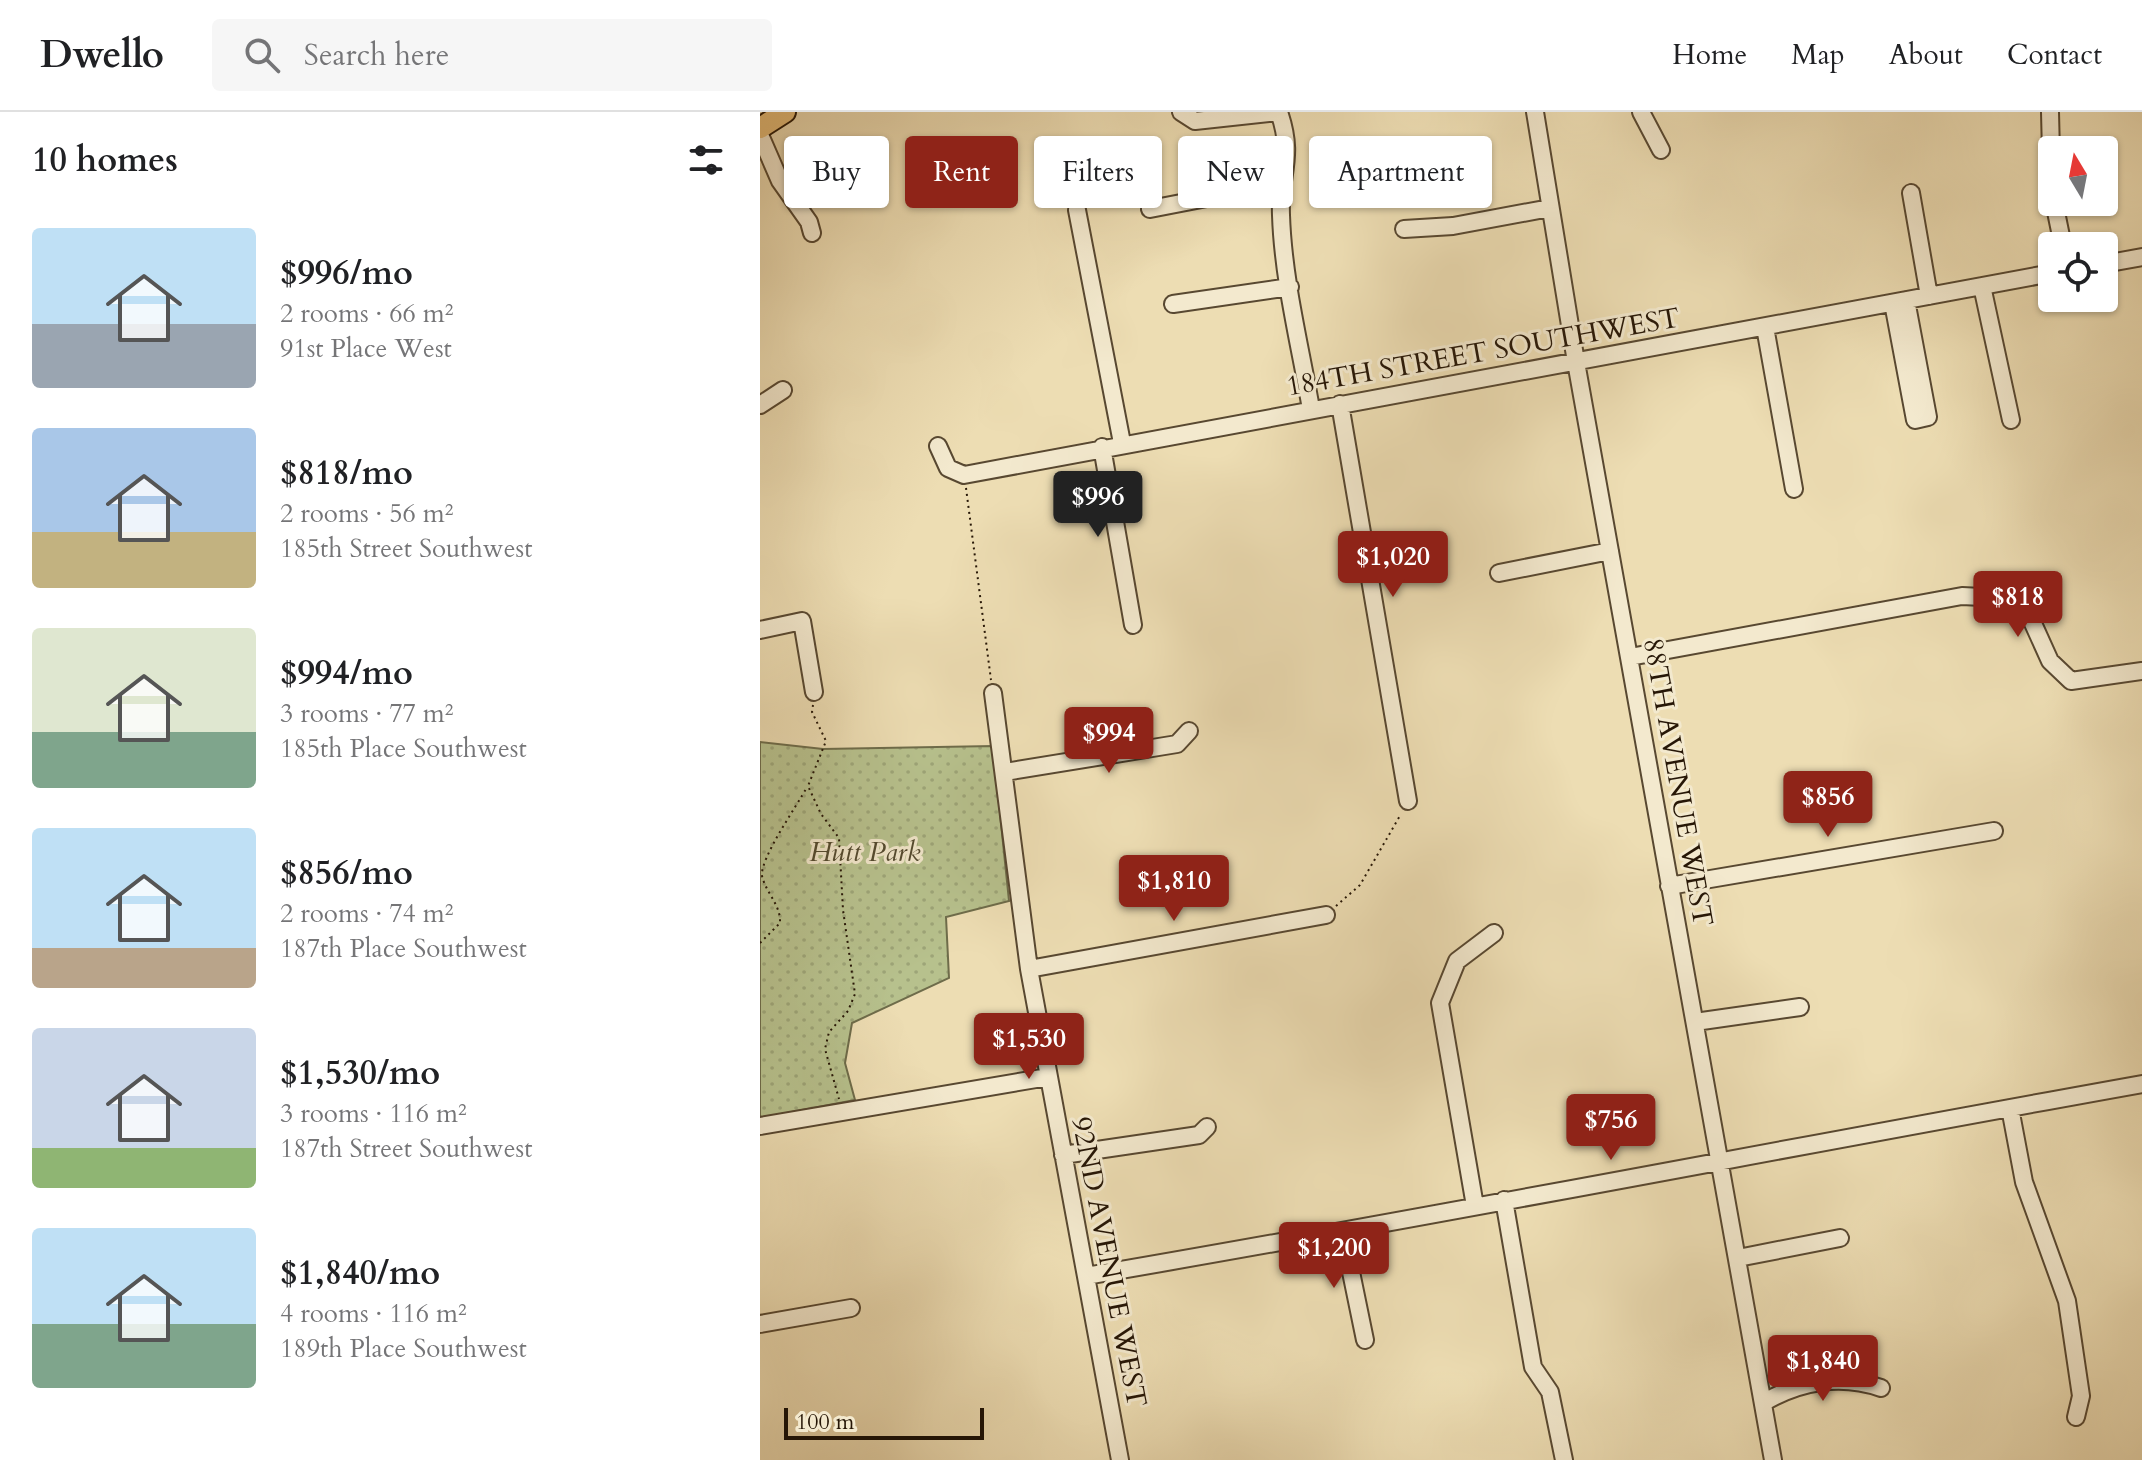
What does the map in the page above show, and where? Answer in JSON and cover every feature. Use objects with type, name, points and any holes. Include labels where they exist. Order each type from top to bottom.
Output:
[{"type":"main road","points":[[760,128],[785,112]]},
{"type":"street","points":[[1181,112],[1195,121],[1279,112],[1288,136]]},
{"type":"street","name":"88TH AVENUE WEST","points":[[1535,112],[1576,362],[1773,1460]]},
{"type":"street","points":[[1641,112],[1661,150]]},
{"type":"street","points":[[2050,112],[2051,136]]},
{"type":"street","points":[[760,135],[780,181],[809,222],[812,233]]},
{"type":"street","points":[[1911,193],[1929,296]]},
{"type":"street","points":[[1150,209],[1178,204]]},
{"type":"street","points":[[1282,208],[1283,242],[1311,409]]},
{"type":"street","points":[[1404,229],[1453,226],[1550,208]]},
{"type":"street","points":[[1077,210],[1122,443]]},
{"type":"street","points":[[2118,261],[2142,257]]},
{"type":"street","name":"184TH STREET SOUTHWEST","points":[[964,475],[1122,443],[2038,276]]},
{"type":"street","points":[[1982,286],[2011,420]]},
{"type":"street","points":[[1173,304],[1290,287]]},
{"type":"street","points":[[1900,302],[1928,417],[1915,420],[1900,302]]},
{"type":"street","points":[[1765,327],[1794,489]]},
{"type":"street","points":[[760,405],[783,390]]},
{"type":"street","points":[[1340,404],[1408,801]]},
{"type":"street","points":[[938,446],[948,468],[964,475]]},
{"type":"street","points":[[1102,447],[1133,625]]},
{"type":"street","points":[[1499,573],[1610,551]]},
{"type":"street","points":[[1630,657],[1962,596],[2022,599],[2050,661],[2071,681],[2142,671]]},
{"type":"street","points":[[760,630],[802,621],[814,692]]},
{"type":"street","name":"92ND AVENUE WEST","points":[[993,693],[1029,969],[1120,1460]]},
{"type":"street","points":[[1005,772],[1177,744],[1189,731]]},
{"type":"street","points":[[1669,886],[1994,831]]},
{"type":"street","points":[[1029,969],[1326,915]]},
{"type":"street","points":[[1475,1206],[1440,1003],[1457,961],[1494,933]]},
{"type":"street","points":[[1695,1022],[1800,1007]]},
{"type":"street","points":[[760,1126],[1048,1077]]},
{"type":"street","points":[[1086,1276],[1343,1233],[1504,1200],[1722,1163],[2142,1084]]},
{"type":"street","points":[[2010,1108],[2024,1182],[2067,1301],[2081,1396],[2076,1417]]},
{"type":"street","points":[[1063,1155],[1199,1135],[1207,1127]]},
{"type":"street","points":[[1504,1200],[1533,1367],[1550,1392],[1564,1460]]},
{"type":"street","points":[[1343,1233],[1365,1340]]},
{"type":"street","points":[[1738,1258],[1840,1238]]},
{"type":"street","points":[[760,1324],[851,1308]]},
{"type":"street","points":[[1763,1403],[1794,1385],[1858,1380],[1881,1388]]},
{"type":"path","points":[[964,475],[993,693]]},
{"type":"path","points":[[760,943],[780,923],[780,913],[762,877],[763,862],[808,786],[826,741],[812,712],[814,692]]},
{"type":"path","points":[[808,786],[821,814],[839,838],[843,910],[855,994],[848,1011],[829,1032],[825,1049],[843,1111]]},
{"type":"path","points":[[1326,915],[1360,885],[1408,801]]},
{"type":"green space","name":"Hutt Park","points":[[760,742],[823,749],[993,746],[1009,901],[946,917],[949,978],[852,1023],[845,1063],[855,1100],[760,1118]]}]
